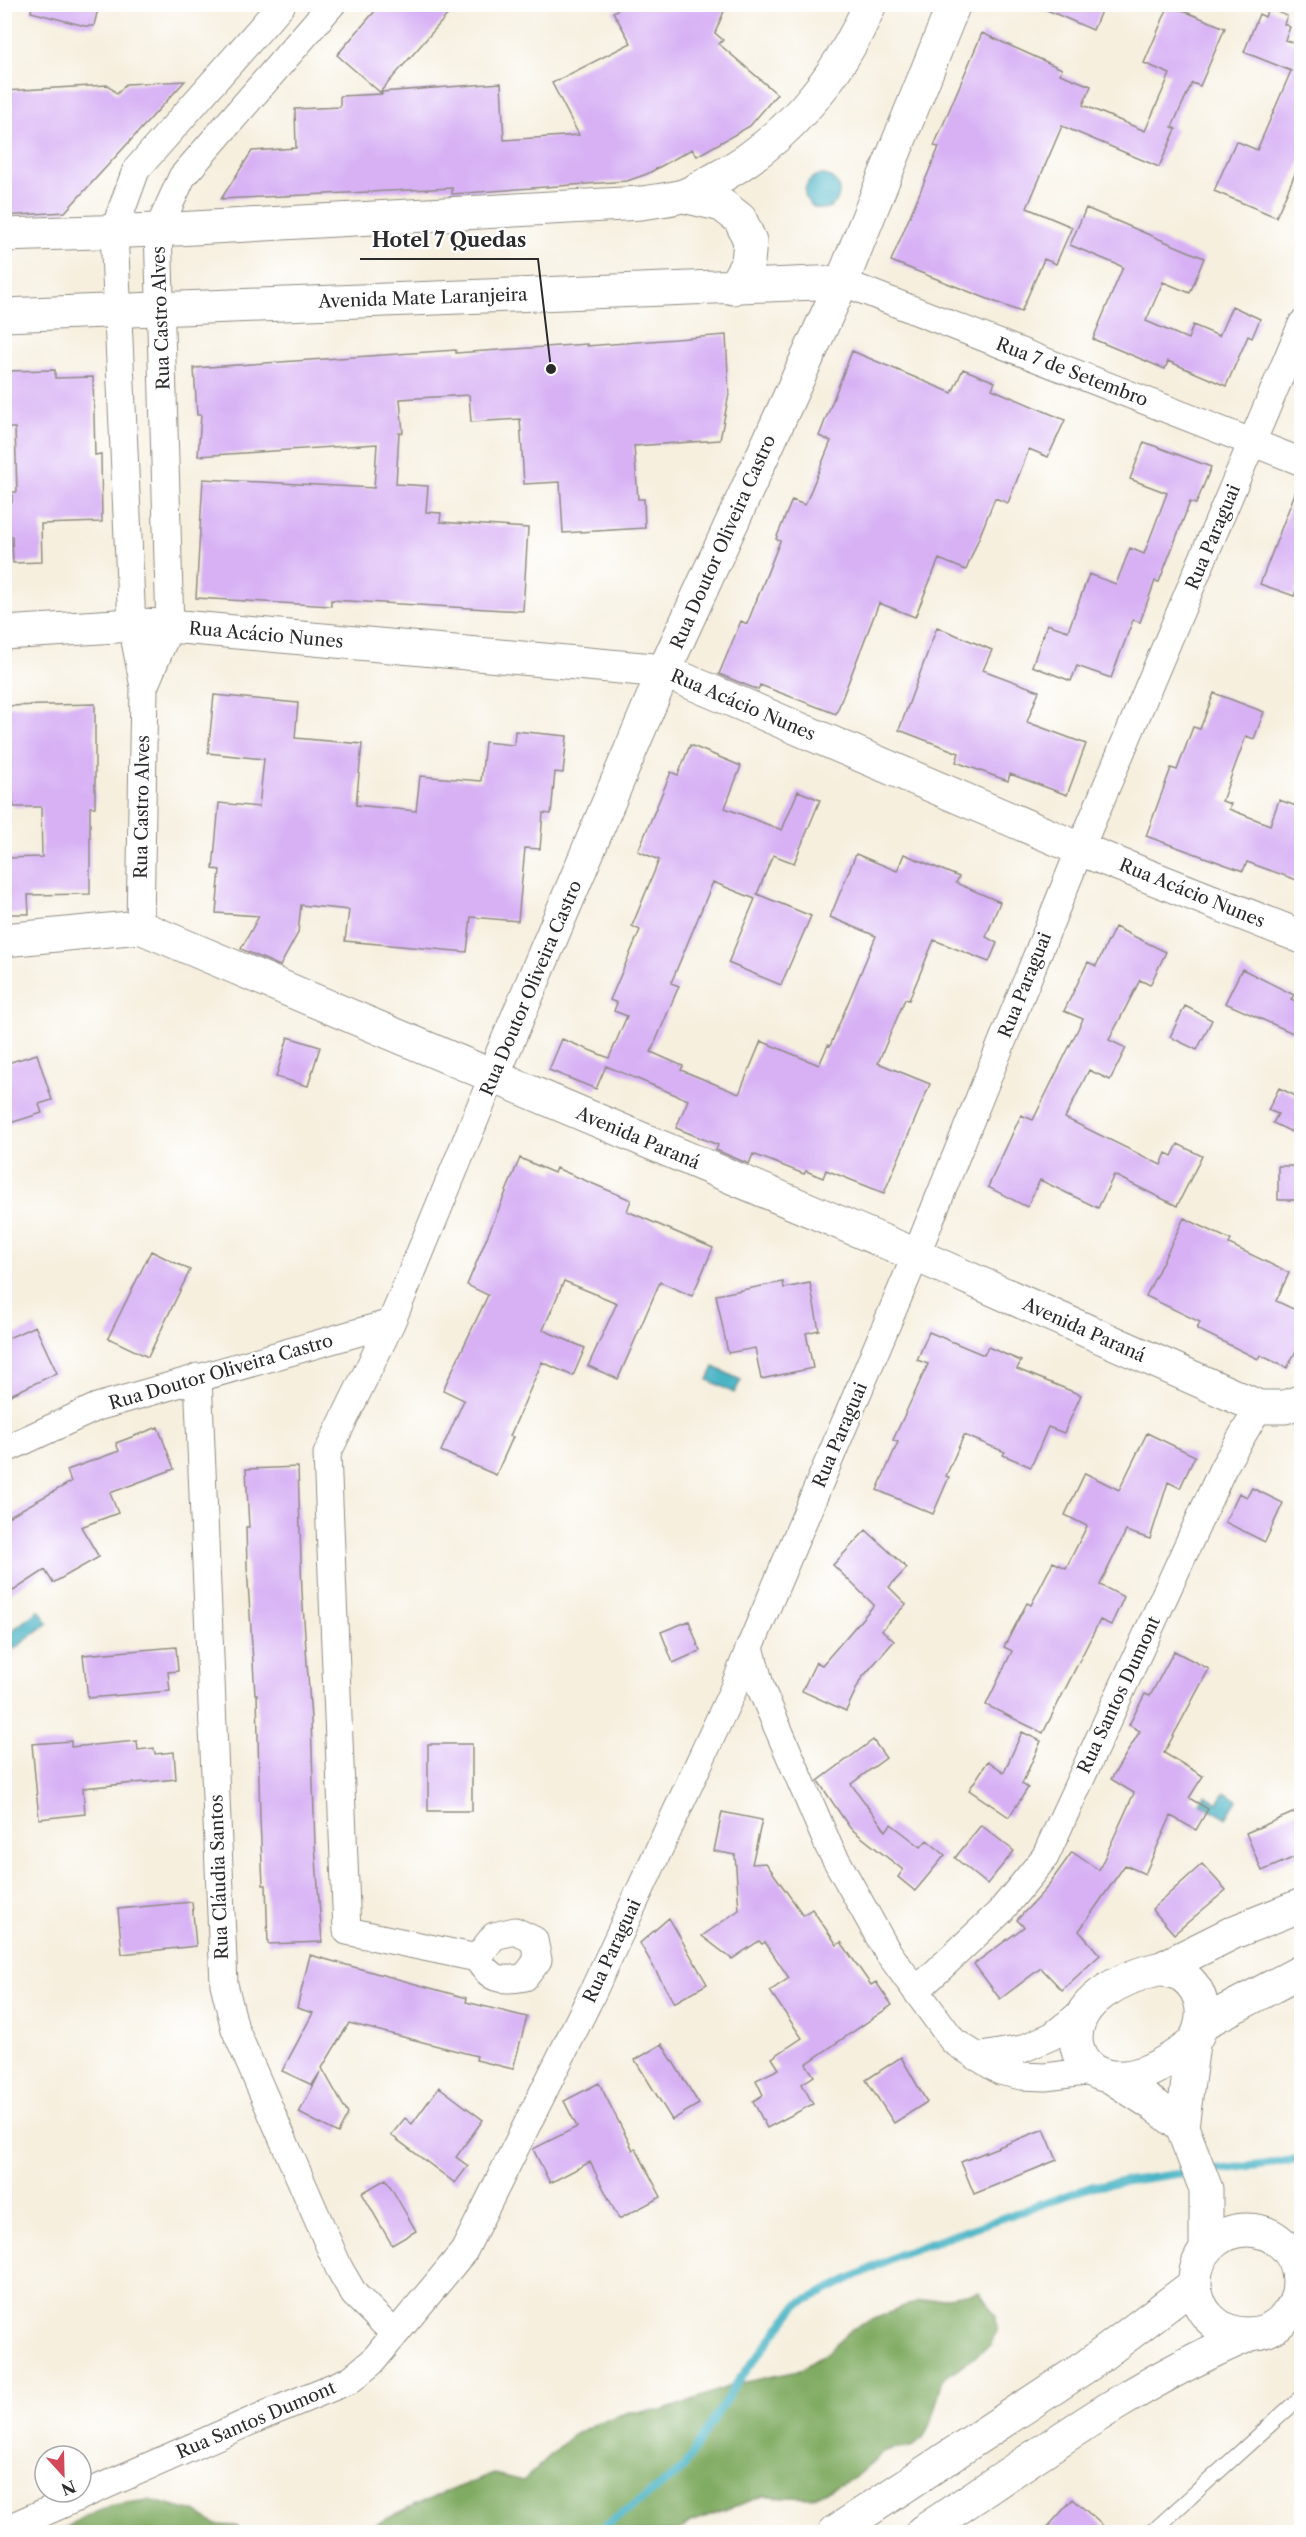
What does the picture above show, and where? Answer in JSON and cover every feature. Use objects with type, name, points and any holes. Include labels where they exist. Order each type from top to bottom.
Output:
[{"type":"street","name":"Rua Castro Alves","points":[[140,927],[144,687],[132,625],[114,231],[136,170],[282,4]]},
{"type":"street","name":"Rua Castro Alves","points":[[144,687],[170,626],[158,230],[182,177],[332,4]]},
{"type":"street","points":[[4,235],[158,230],[641,203],[683,196],[735,170],[784,129],[824,86],[856,38],[870,4]]},
{"type":"street","name":"Rua Doutor Oliveira Castro","points":[[4,1450],[97,1407],[391,1323],[664,671],[842,282],[954,4]]},
{"type":"street","points":[[683,196],[722,206],[740,219],[750,241],[748,262],[733,288]]},
{"type":"street","name":"Avenida Mate Laranjeira","points":[[4,315],[160,307],[733,288],[842,282]]},
{"type":"street","name":"Rua 7 de Setembro","points":[[842,282],[1302,462]]},
{"type":"street","name":"Rua Paraguai","points":[[464,2251],[588,2002],[733,1690],[916,1255],[1080,849],[1302,324]]},
{"type":"street","name":"Rua Acácio Nunes","points":[[4,633],[132,625],[170,626],[664,671],[1080,849],[1302,937]]},
{"type":"street","name":"Avenida Paraná","points":[[4,940],[140,927],[492,1078],[916,1255],[1259,1407]]},
{"type":"street","points":[[391,1323],[327,1454],[347,1931],[477,1958]]},
{"type":"street","name":"Rua Cláudia Santos","points":[[198,1377],[224,1984],[235,2029],[339,2268],[354,2294],[394,2333]]},
{"type":"street","points":[[1259,1407],[1285,1407],[1302,1401]]},
{"type":"street","name":"Rua Santos Dumont","points":[[916,1991],[1000,1912],[1045,1857],[1223,1468],[1259,1407]]},
{"type":"street","points":[[750,1647],[761,1689],[829,1847],[887,1951],[953,2041],[976,2057],[1000,2071],[1021,2076],[1102,2074],[1131,2077],[1161,2066],[1198,2033],[1302,1971]]},
{"type":"street","points":[[976,2057],[1022,2049],[1052,2036],[1102,1994],[1136,1974],[1162,1968],[1234,1932],[1302,1905]]},
{"type":"street","points":[[1162,1968],[1181,1975],[1194,1986],[1202,2003],[1183,2129]]},
{"type":"street","points":[[1082,2012],[1075,2034],[1079,2056],[1102,2074],[1156,2106],[1183,2129],[1206,2188],[1206,2249]]},
{"type":"street","points":[[922,2532],[1120,2402],[1180,2366],[1251,2334],[1276,2326],[1294,2307],[1300,2282],[1298,2255],[1206,2188]]},
{"type":"street","points":[[1251,2334],[1230,2331],[1212,2321],[1200,2305],[1195,2284],[1197,2266],[1206,2249],[1223,2235],[1245,2229],[1267,2233]]},
{"type":"street","name":"Rua Santos Dumont","points":[[4,2530],[267,2414],[350,2380],[372,2362],[464,2251]]},
{"type":"street","points":[[835,2532],[1088,2365],[1195,2284]]},
{"type":"lane","points":[[1152,2532],[1302,2396]]},
{"type":"green space","points":[[979,2292],[996,2316],[997,2331],[990,2345],[943,2379],[930,2424],[923,2439],[911,2447],[896,2448],[881,2454],[854,2478],[811,2498],[764,2496],[690,2522],[678,2532],[359,2532],[435,2496],[494,2474],[523,2481],[571,2436],[599,2422],[629,2412],[662,2411],[736,2384],[798,2371],[828,2352],[852,2329],[886,2314],[916,2302]]},
{"type":"green space","points":[[149,2500],[195,2512],[216,2525],[237,2526],[241,2532],[59,2532],[102,2509],[122,2503]]},
{"type":"water","points":[[822,175],[834,180],[839,192],[834,204],[822,209],[810,204],[805,192],[810,180]]},
{"type":"water","points":[[714,1367],[741,1380],[734,1393],[708,1380]]},
{"type":"water","points":[[39,1610],[48,1623],[14,1649],[5,1636]]},
{"type":"water","points":[[1225,1792],[1237,1800],[1226,1818],[1200,1803],[1205,1795],[1218,1803]]},
{"type":"building","points":[[32,4],[99,4],[94,26],[85,26],[31,12]]},
{"type":"building","points":[[381,4],[457,4],[380,92],[501,83],[504,140],[579,135],[552,83],[631,43],[613,12],[628,4],[727,4],[715,33],[723,40],[719,44],[777,94],[750,126],[697,156],[692,149],[647,174],[627,181],[452,194],[452,188],[221,199],[252,151],[296,148],[295,109],[340,107],[340,96],[382,94],[337,55]]},
{"type":"building","points":[[1033,4],[1104,4],[1093,30]]},
{"type":"building","points":[[1169,5],[1225,28],[1200,86],[1192,83],[1172,127],[1176,129],[1159,167],[1062,126],[1027,208],[1072,227],[1056,264],[1044,259],[1021,312],[891,261],[939,147],[934,146],[982,33],[1062,69],[1060,74],[1091,86],[1083,105],[1145,131],[1170,74],[1144,63]]},
{"type":"building","points":[[1268,8],[1287,16],[1284,24],[1290,27],[1285,40],[1302,46],[1302,158],[1276,217],[1214,191],[1236,141],[1257,150],[1291,71],[1244,52],[1259,14],[1265,17]]},
{"type":"building","points":[[185,81],[65,212],[4,216],[4,91],[108,85],[117,94],[126,84]]},
{"type":"building","points":[[1086,208],[1204,258],[1190,293],[1163,282],[1146,321],[1188,339],[1193,325],[1219,336],[1232,306],[1260,319],[1252,338],[1248,336],[1226,386],[1168,361],[1165,369],[1093,339],[1123,267],[1070,245]]},
{"type":"building","points":[[726,335],[729,394],[720,440],[634,446],[638,499],[644,499],[645,528],[563,533],[560,482],[524,484],[520,419],[471,422],[469,395],[400,399],[403,433],[399,433],[396,484],[428,486],[426,512],[441,513],[440,522],[528,528],[523,611],[331,600],[331,606],[196,598],[203,479],[374,488],[377,444],[198,456],[201,415],[197,415],[194,368],[456,350],[456,353],[587,344],[587,346]]},
{"type":"building","points":[[852,351],[952,393],[963,369],[995,382],[992,389],[1065,420],[1048,457],[1029,449],[1008,503],[995,498],[966,570],[939,559],[915,617],[879,603],[836,714],[760,685],[758,690],[719,674],[741,621],[747,624],[780,541],[776,539],[792,500],[805,505],[831,441],[819,436]]},
{"type":"building","points":[[55,370],[55,378],[93,377],[95,455],[101,454],[102,522],[41,524],[42,562],[13,563],[12,536],[4,537],[4,503],[12,502],[12,492],[17,492],[15,428],[4,428],[4,371]]},
{"type":"building","points":[[1144,442],[1211,467],[1196,504],[1190,502],[1159,582],[1155,581],[1140,622],[1133,620],[1111,678],[1077,666],[1071,681],[1032,666],[1047,624],[1068,631],[1089,574],[1116,584],[1130,548],[1144,554],[1167,493],[1130,479]]},
{"type":"building","points":[[1300,480],[1302,480],[1302,576],[1294,596],[1260,584]]},
{"type":"building","points":[[937,627],[992,650],[983,670],[1039,691],[1027,722],[1086,744],[1067,795],[1010,774],[1008,781],[956,762],[959,753],[899,730]]},
{"type":"building","points":[[1214,693],[1264,712],[1254,739],[1246,736],[1222,801],[1231,804],[1229,809],[1270,825],[1279,800],[1302,808],[1302,882],[1247,862],[1243,871],[1146,836],[1171,768],[1177,770],[1193,727],[1200,729]]},
{"type":"building","points":[[214,695],[298,703],[295,738],[362,744],[356,805],[416,811],[420,776],[481,781],[485,742],[514,745],[515,731],[567,736],[563,773],[555,772],[551,814],[543,813],[540,849],[525,848],[518,921],[471,917],[467,952],[345,941],[349,910],[301,905],[298,933],[280,966],[241,949],[259,916],[216,913],[220,870],[213,869],[219,803],[259,807],[264,759],[208,753]]},
{"type":"building","points":[[95,704],[95,807],[90,807],[90,894],[28,895],[29,914],[7,914],[7,907],[4,907],[4,858],[42,857],[41,807],[14,807],[13,803],[4,803],[4,706]]},
{"type":"building","points":[[690,745],[741,766],[725,808],[782,830],[798,791],[820,800],[794,863],[773,855],[757,894],[811,916],[781,985],[728,963],[755,899],[713,882],[671,983],[679,986],[651,1052],[683,1066],[681,1070],[739,1094],[761,1041],[819,1065],[828,1045],[830,1046],[876,936],[830,917],[856,854],[897,871],[904,854],[959,877],[956,883],[1000,902],[986,937],[997,943],[989,962],[934,940],[909,1000],[905,999],[878,1063],[930,1084],[884,1193],[826,1170],[823,1178],[806,1171],[804,1174],[753,1154],[749,1164],[716,1150],[718,1145],[676,1128],[688,1100],[606,1066],[596,1089],[549,1070],[562,1039],[609,1058],[627,1016],[614,1011],[617,1003],[610,1000],[640,930],[632,926],[659,860],[638,851],[671,772],[678,775]]},
{"type":"building","points":[[1115,927],[1166,952],[1150,985],[1140,980],[1109,1040],[1126,1048],[1110,1080],[1089,1070],[1065,1118],[1161,1165],[1166,1153],[1172,1156],[1178,1144],[1202,1156],[1177,1206],[1114,1175],[1098,1208],[1040,1180],[1027,1207],[988,1187],[1021,1115],[1033,1120],[1083,1019],[1064,1011],[1088,962],[1096,966]]},
{"type":"building","points":[[1242,969],[1294,995],[1291,999],[1302,1004],[1302,1037],[1225,1003]]},
{"type":"building","points":[[1185,1006],[1212,1020],[1197,1050],[1170,1037]]},
{"type":"building","points":[[288,1037],[320,1047],[308,1086],[276,1077]]},
{"type":"building","points":[[37,1054],[52,1100],[39,1104],[42,1113],[4,1125],[4,1064]]},
{"type":"building","points":[[1279,1088],[1302,1099],[1302,1137],[1273,1123],[1278,1114],[1268,1110]]},
{"type":"building","points":[[520,1158],[554,1173],[556,1168],[631,1200],[627,1211],[713,1248],[692,1296],[660,1282],[618,1379],[588,1366],[617,1303],[564,1281],[543,1330],[585,1348],[573,1376],[542,1362],[496,1475],[441,1451],[464,1400],[443,1390],[488,1295],[467,1285]]},
{"type":"building","points":[[1278,1166],[1302,1166],[1302,1200],[1278,1200]]},
{"type":"building","points":[[1184,1218],[1231,1240],[1229,1244],[1289,1273],[1276,1301],[1302,1313],[1302,1340],[1287,1368],[1260,1355],[1258,1359],[1197,1329],[1200,1322],[1146,1296]]},
{"type":"building","points":[[151,1251],[190,1270],[148,1357],[108,1338]]},
{"type":"building","points":[[783,1282],[784,1288],[810,1283],[819,1330],[806,1333],[813,1368],[761,1379],[755,1348],[728,1353],[716,1295]]},
{"type":"building","points":[[35,1326],[57,1373],[4,1398],[4,1340]]},
{"type":"building","points":[[929,1332],[984,1355],[988,1347],[1021,1361],[1017,1369],[1081,1395],[1064,1433],[1048,1427],[1031,1467],[1003,1455],[1005,1452],[964,1435],[933,1514],[877,1490],[898,1442],[893,1440],[928,1364],[917,1360]]},
{"type":"building","points":[[158,1427],[174,1469],[110,1493],[118,1513],[81,1527],[99,1557],[53,1583],[45,1570],[4,1597],[4,1519],[71,1482],[67,1470],[119,1451],[116,1443]]},
{"type":"building","points":[[1147,1433],[1195,1456],[1180,1488],[1168,1482],[1150,1539],[1126,1531],[1100,1585],[1124,1597],[1111,1625],[1100,1620],[1043,1733],[986,1705],[1012,1651],[1004,1647],[1027,1603],[1031,1605],[1053,1562],[1066,1568],[1087,1526],[1065,1515],[1085,1473],[1119,1490]]},
{"type":"building","points":[[298,1467],[302,1592],[322,1942],[268,1944],[266,1885],[263,1885],[260,1820],[257,1694],[255,1694],[247,1566],[246,1527],[249,1527],[246,1469]]},
{"type":"building","points":[[1252,1488],[1283,1503],[1265,1542],[1225,1522],[1239,1493],[1247,1497]]},
{"type":"building","points":[[866,1530],[907,1568],[889,1587],[906,1604],[882,1630],[894,1641],[861,1679],[846,1711],[802,1691],[816,1662],[822,1665],[874,1605],[833,1565]]},
{"type":"building","points":[[689,1621],[700,1651],[673,1663],[661,1632]]},
{"type":"building","points":[[176,1647],[178,1671],[168,1672],[170,1691],[88,1698],[83,1655]]},
{"type":"building","points":[[1174,1651],[1209,1669],[1164,1753],[1203,1776],[1189,1798],[1208,1809],[1196,1830],[1171,1816],[1145,1874],[1125,1865],[1079,1931],[1100,1955],[1062,1990],[1041,1968],[1000,1999],[974,1964],[1024,1927],[1017,1920],[1045,1890],[1072,1852],[1099,1870],[1134,1793],[1111,1779],[1140,1731],[1129,1725],[1145,1694],[1150,1696]]},
{"type":"building","points":[[1022,1732],[1041,1741],[1022,1784],[1028,1788],[1009,1817],[969,1790],[988,1761],[1004,1772]]},
{"type":"building","points":[[873,1740],[886,1758],[851,1784],[886,1831],[891,1824],[921,1847],[927,1840],[945,1855],[915,1891],[898,1877],[903,1870],[850,1828],[818,1781]]},
{"type":"building","points":[[71,1741],[71,1747],[137,1741],[138,1750],[154,1748],[155,1754],[174,1752],[176,1779],[83,1788],[85,1814],[39,1819],[32,1744]]},
{"type":"building","points":[[428,1744],[472,1744],[472,1811],[428,1811]]},
{"type":"building","points":[[1302,1809],[1302,1854],[1262,1871],[1246,1833]]},
{"type":"building","points":[[722,1812],[762,1820],[752,1864],[766,1863],[803,1915],[812,1909],[837,1945],[841,1942],[871,1985],[876,1982],[892,2005],[806,2064],[814,2076],[802,2084],[813,2104],[767,2128],[753,2101],[763,2095],[756,2080],[779,2069],[772,2058],[802,2038],[770,1991],[789,1978],[765,1942],[762,1944],[759,1941],[732,1959],[702,1936],[739,1910],[735,1855],[714,1851]]},
{"type":"building","points":[[981,1825],[1014,1851],[987,1884],[955,1858]]},
{"type":"building","points":[[1202,1864],[1226,1890],[1174,1934],[1152,1909]]},
{"type":"building","points":[[192,1902],[196,1946],[122,1954],[118,1909]]},
{"type":"building","points":[[669,1918],[707,1984],[674,2003],[640,1943]]},
{"type":"building","points":[[310,1955],[467,1998],[466,2002],[527,2017],[513,2069],[476,2060],[477,2056],[349,2023],[322,2068],[348,2114],[338,2133],[299,2113],[321,2071],[312,2085],[282,2071],[313,2013],[297,2008]]},
{"type":"building","points":[[662,2044],[699,2104],[672,2120],[635,2060]]},
{"type":"building","points":[[901,2057],[927,2102],[894,2123],[866,2080]]},
{"type":"building","points":[[599,2083],[633,2150],[636,2149],[661,2197],[619,2219],[590,2162],[550,2183],[533,2149],[577,2127],[564,2101]]},
{"type":"building","points":[[439,2087],[483,2120],[456,2157],[468,2166],[455,2183],[391,2135],[405,2118],[412,2124]]},
{"type":"building","points":[[1044,2129],[1057,2160],[974,2194],[961,2162]]},
{"type":"building","points":[[386,2179],[416,2231],[392,2245],[362,2193]]},
{"type":"building","points":[[1073,2499],[1110,2532],[1043,2532]]},
{"type":"waterway","points":[[1207,2171],[1302,2158]]},
{"type":"waterway","points":[[597,2532],[682,2470],[736,2384],[797,2305],[900,2254],[1093,2186],[1191,2172]]},
{"type":"place","name":"Hotel 7 Quedas","points":[[551,369]]}]
